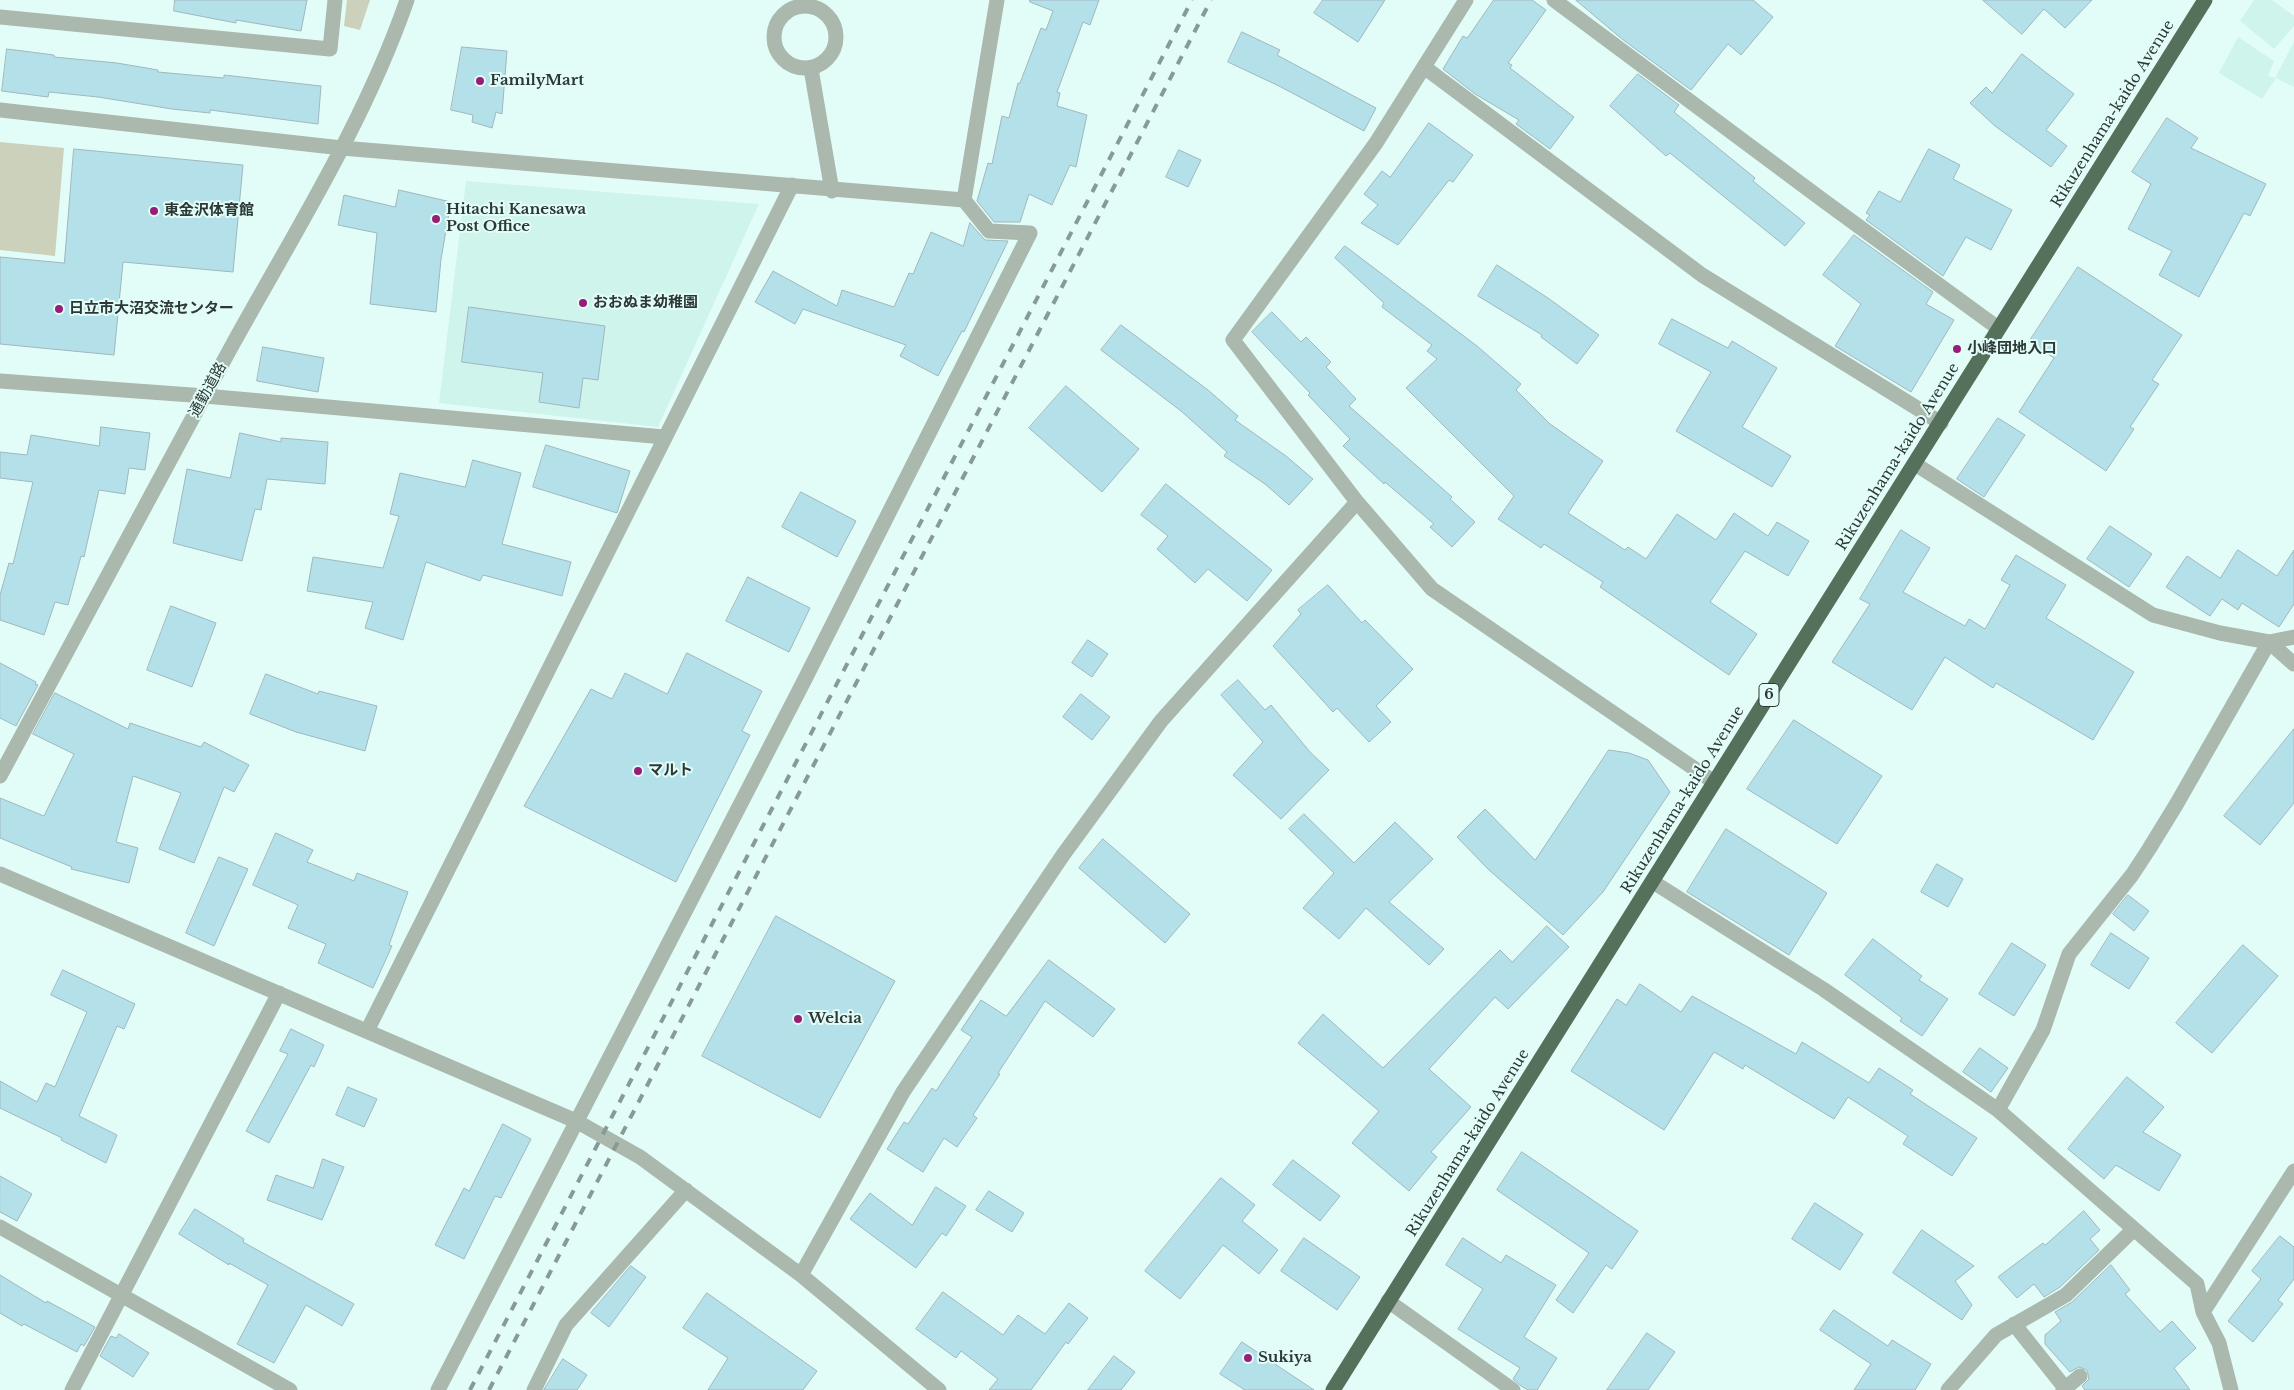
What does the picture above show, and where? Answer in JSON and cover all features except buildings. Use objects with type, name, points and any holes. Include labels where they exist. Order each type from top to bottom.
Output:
[{"type":"highway","name":"Rikuzenhama-kaido Avenue","points":[[1333,1390],[1654,882],[1714,782],[1916,464],[1998,328],[2205,0]]},
{"type":"street","points":[[0,17],[330,49],[335,0]]},
{"type":"street","name":"通勤道路","points":[[0,776],[205,396],[342,148],[375,81],[407,0]]},
{"type":"street","points":[[964,200],[996,0]]},
{"type":"street","points":[[1466,0],[1376,143],[1233,340],[1357,502],[1432,589],[1714,782]]},
{"type":"street","points":[[1554,0],[1998,328]]},
{"type":"street","points":[[800,6],[811,6],[821,10],[830,17],[835,27],[837,38],[830,58],[822,65],[811,69],[795,67],[781,58],[776,48],[774,37],[776,26],[781,17],[789,10],[800,6]]},
{"type":"street","points":[[1424,67],[1702,276],[1941,423]]},
{"type":"street","points":[[811,69],[832,190]]},
{"type":"street","points":[[0,110],[342,148],[964,200],[989,231],[1030,233],[799,689],[438,1390]]},
{"type":"street","points":[[367,1031],[792,185]]},
{"type":"street","points":[[0,381],[205,396],[664,437]]},
{"type":"street","points":[[1916,464],[2153,615],[2269,642],[2294,637]]},
{"type":"street","points":[[801,1274],[902,1092],[1062,855],[1161,721],[1357,502]]},
{"type":"street","points":[[2269,642],[2294,664]]},
{"type":"street","points":[[1998,1110],[2043,1030],[2070,954],[2149,849],[2269,642]]},
{"type":"street","points":[[0,874],[576,1121],[640,1157],[801,1274],[939,1390]]},
{"type":"street","points":[[1654,882],[1824,988],[1998,1110],[2197,1284],[2202,1312],[2219,1343],[2231,1390]]},
{"type":"street","points":[[72,1390],[279,993]]},
{"type":"street","points":[[2202,1312],[2294,1171]]},
{"type":"street","points":[[534,1390],[566,1325],[686,1190]]},
{"type":"street","points":[[0,1227],[290,1390]]},
{"type":"street","points":[[1948,1390],[1996,1335],[2066,1295],[2134,1229]]},
{"type":"street","points":[[1388,1301],[1513,1390]]},
{"type":"street","points":[[2014,1324],[2064,1389],[2080,1376]]},
{"type":"shaded area","points":[[347,0],[370,0],[360,30],[344,26]]},
{"type":"shaded area","points":[[2254,0],[2272,0],[2294,16],[2294,26],[2274,49],[2240,21]]},
{"type":"shaded area","points":[[2238,37],[2274,61],[2268,76],[2275,78],[2294,42],[2294,87],[2276,78],[2262,99],[2219,73]]},
{"type":"shaded area","points":[[0,142],[64,148],[55,256],[0,250]]},
{"type":"shaded area","name":"おおぬま幼稚園","points":[[466,181],[759,204],[658,427],[439,403]]},
{"type":"railway","points":[[470,1390],[1192,0]]},
{"type":"railway","points":[[489,1390],[1211,0]]},
{"type":"place","name":"FamilyMart","points":[[480,81]]},
{"type":"place","name":"東金沢体育館","points":[[154,211]]},
{"type":"place","name":"Hitachi Kanesawa Post Office","points":[[436,219]]},
{"type":"place","name":"おおぬま幼稚園","points":[[583,303]]},
{"type":"place","name":"日立市大沼交流センター","points":[[59,309]]},
{"type":"place","name":"小峰団地入口","points":[[1957,349]]},
{"type":"place","name":"マルト","points":[[638,771]]},
{"type":"place","name":"Welcia","points":[[798,1019]]},
{"type":"place","name":"Sukiya","points":[[1248,1358]]}]
